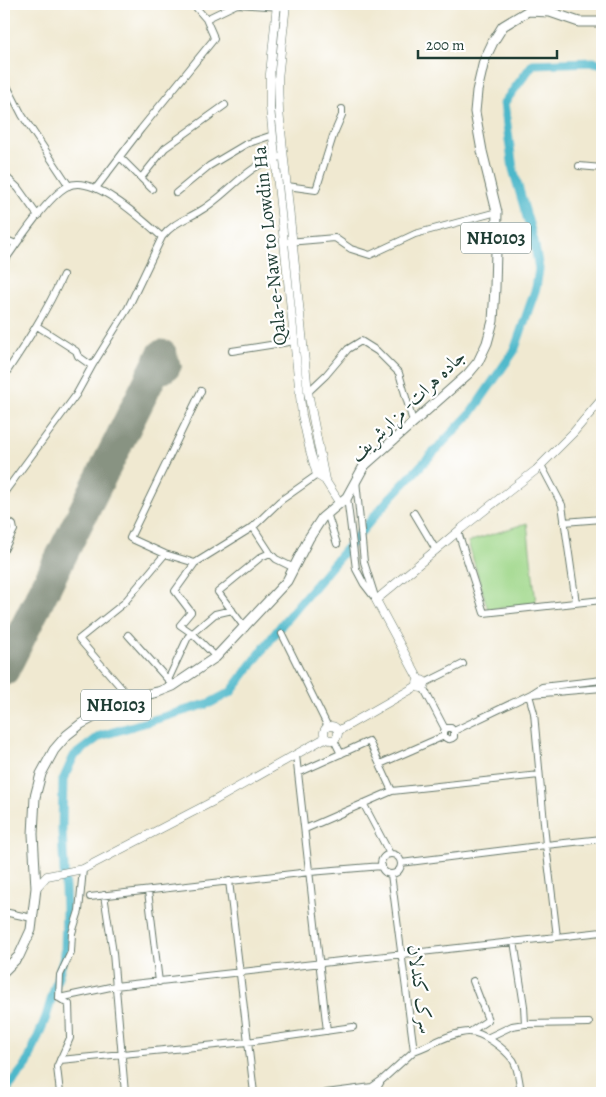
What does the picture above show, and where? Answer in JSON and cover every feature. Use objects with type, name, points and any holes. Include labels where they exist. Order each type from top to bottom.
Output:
[{"type":"highway","name":"جاده هرات- مزارشریف","points":[[4,971],[19,956],[31,930],[36,888],[33,834],[35,797],[41,774],[54,750],[80,724],[130,698],[158,692],[216,657],[287,581],[309,538],[327,513],[343,499],[364,466],[468,374],[478,362],[487,343],[493,321],[497,212],[482,151],[475,112],[477,91],[484,61],[503,26],[528,11],[550,12],[579,22],[602,22]]},
{"type":"main road","name":"Qala-e-Naw to Lowdin Ha","points":[[277,5],[270,74],[270,108],[273,135],[287,186],[288,242],[295,341],[308,392],[325,480]]},
{"type":"main road","name":"Qala-e-Naw to Lowdin Ha","points":[[286,6],[278,79],[280,157],[301,363],[302,415],[317,475],[325,480],[343,499]]},
{"type":"main road","points":[[36,888],[47,876],[83,869],[196,811],[325,738],[334,740],[338,735],[338,731],[421,684],[376,600],[541,465],[573,433],[602,399]]},
{"type":"main road","points":[[325,738],[324,733],[328,727],[333,726],[338,731]]},
{"type":"street","points":[[96,188],[214,40],[206,19],[194,4]]},
{"type":"street","points":[[206,19],[237,4],[286,6]]},
{"type":"street","points":[[4,80],[22,115],[69,186]]},
{"type":"street","points":[[140,178],[165,148],[225,105]]},
{"type":"street","points":[[287,186],[316,190],[333,136],[342,115],[342,109]]},
{"type":"street","points":[[176,193],[209,166],[246,144],[273,135]]},
{"type":"street","points":[[120,157],[152,189]]},
{"type":"street","points":[[4,493],[76,395],[92,366],[120,324],[162,237],[170,226],[201,211],[252,170],[280,157]]},
{"type":"street","points":[[579,166],[602,168]]},
{"type":"street","points":[[4,175],[18,188],[38,216]]},
{"type":"street","points":[[4,262],[27,227],[53,199],[69,186],[84,184],[96,188],[125,205],[162,237]]},
{"type":"street","points":[[288,242],[335,238],[352,249],[370,255],[415,234],[497,212]]},
{"type":"street","points":[[4,239],[16,244]]},
{"type":"street","points":[[4,376],[37,326],[64,275]]},
{"type":"street","points":[[37,326],[76,351],[78,356],[92,366]]},
{"type":"street","points":[[232,351],[295,341]]},
{"type":"street","points":[[308,392],[348,350],[361,342],[377,351],[399,373],[413,422]]},
{"type":"street","points":[[195,563],[165,554],[132,539],[130,535],[201,391]]},
{"type":"street","points":[[541,465],[562,505],[576,603]]},
{"type":"street","points":[[216,657],[193,634],[180,625],[191,612],[175,591],[195,563],[253,527],[280,501],[317,475]]},
{"type":"street","points":[[356,480],[364,562],[376,600]]},
{"type":"street","points":[[343,499],[350,512],[356,568],[364,584],[376,600]]},
{"type":"street","points":[[327,513],[337,544]]},
{"type":"street","points":[[414,513],[436,550]]},
{"type":"street","points":[[4,518],[14,527],[5,546]]},
{"type":"street","points":[[564,522],[602,519]]},
{"type":"street","points":[[253,527],[270,553],[276,559],[294,568]]},
{"type":"street","points":[[458,532],[484,614],[602,600]]},
{"type":"street","points":[[245,628],[219,594],[219,591],[261,557],[270,553]]},
{"type":"street","points":[[130,698],[79,639],[124,603],[165,554]]},
{"type":"street","points":[[128,635],[171,683],[185,642],[214,614],[232,610]]},
{"type":"street","points":[[282,634],[328,727]]},
{"type":"street","points":[[463,664],[421,684],[444,733],[451,739],[454,737],[454,731],[521,698],[530,695],[602,688]]},
{"type":"street","points":[[530,695],[542,687],[602,680]]},
{"type":"street","points":[[587,682],[588,690]]},
{"type":"street","points":[[530,695],[534,713],[546,845],[557,937]]},
{"type":"street","points":[[380,764],[444,733]]},
{"type":"street","points":[[334,740],[341,754]]},
{"type":"street","points":[[298,773],[369,741],[392,791]]},
{"type":"street","points":[[296,754],[327,1030]]},
{"type":"street","points":[[305,830],[392,791],[540,775]]},
{"type":"street","points":[[363,803],[390,854]]},
{"type":"street","points":[[402,863],[602,839]]},
{"type":"street","points":[[390,854],[396,855],[402,863],[397,872],[391,874],[385,872],[382,866],[384,857],[390,854]]},
{"type":"street","points":[[90,897],[310,872],[382,866]]},
{"type":"street","points":[[59,998],[60,975],[70,952],[72,933],[79,911],[83,869]]},
{"type":"street","name":"سرک کندلان","points":[[391,874],[414,1052],[454,1035],[470,1032]]},
{"type":"street","points":[[229,881],[254,1093]]},
{"type":"street","points":[[148,891],[159,982]]},
{"type":"street","points":[[104,896],[113,953],[125,1093]]},
{"type":"street","points":[[4,912],[32,918]]},
{"type":"street","points":[[59,998],[116,986],[602,932]]},
{"type":"street","points":[[514,942],[524,1006],[524,1024]]},
{"type":"street","points":[[470,1032],[488,1020],[473,981]]},
{"type":"street","points":[[59,998],[69,1004],[70,1020],[70,1038],[57,1067],[60,1093]]},
{"type":"street","points":[[486,1038],[512,1026],[524,1024],[589,1023]]},
{"type":"street","points":[[60,1060],[247,1042],[353,1027]]},
{"type":"street","points":[[470,1032],[500,1046],[514,1061],[521,1093]]},
{"type":"street","points":[[326,1093],[372,1087],[414,1052]]},
{"type":"street","points":[[374,1093],[382,1080]]},
{"type":"green space","points":[[527,523],[536,603],[488,610],[468,542]]},
{"type":"waterway","points":[[4,1093],[27,1064],[46,1017],[65,953],[66,909],[62,830],[63,780],[74,756],[100,736],[210,703],[231,692],[283,623],[328,570],[391,497],[471,413],[514,351],[536,288],[539,269],[534,241],[513,169],[504,103],[533,64],[594,62],[602,64]]},
{"type":"taxiway","points":[[153,374],[166,377],[173,372],[176,366],[172,359],[162,355]]},
{"type":"runway","points":[[4,670],[162,355]]}]
